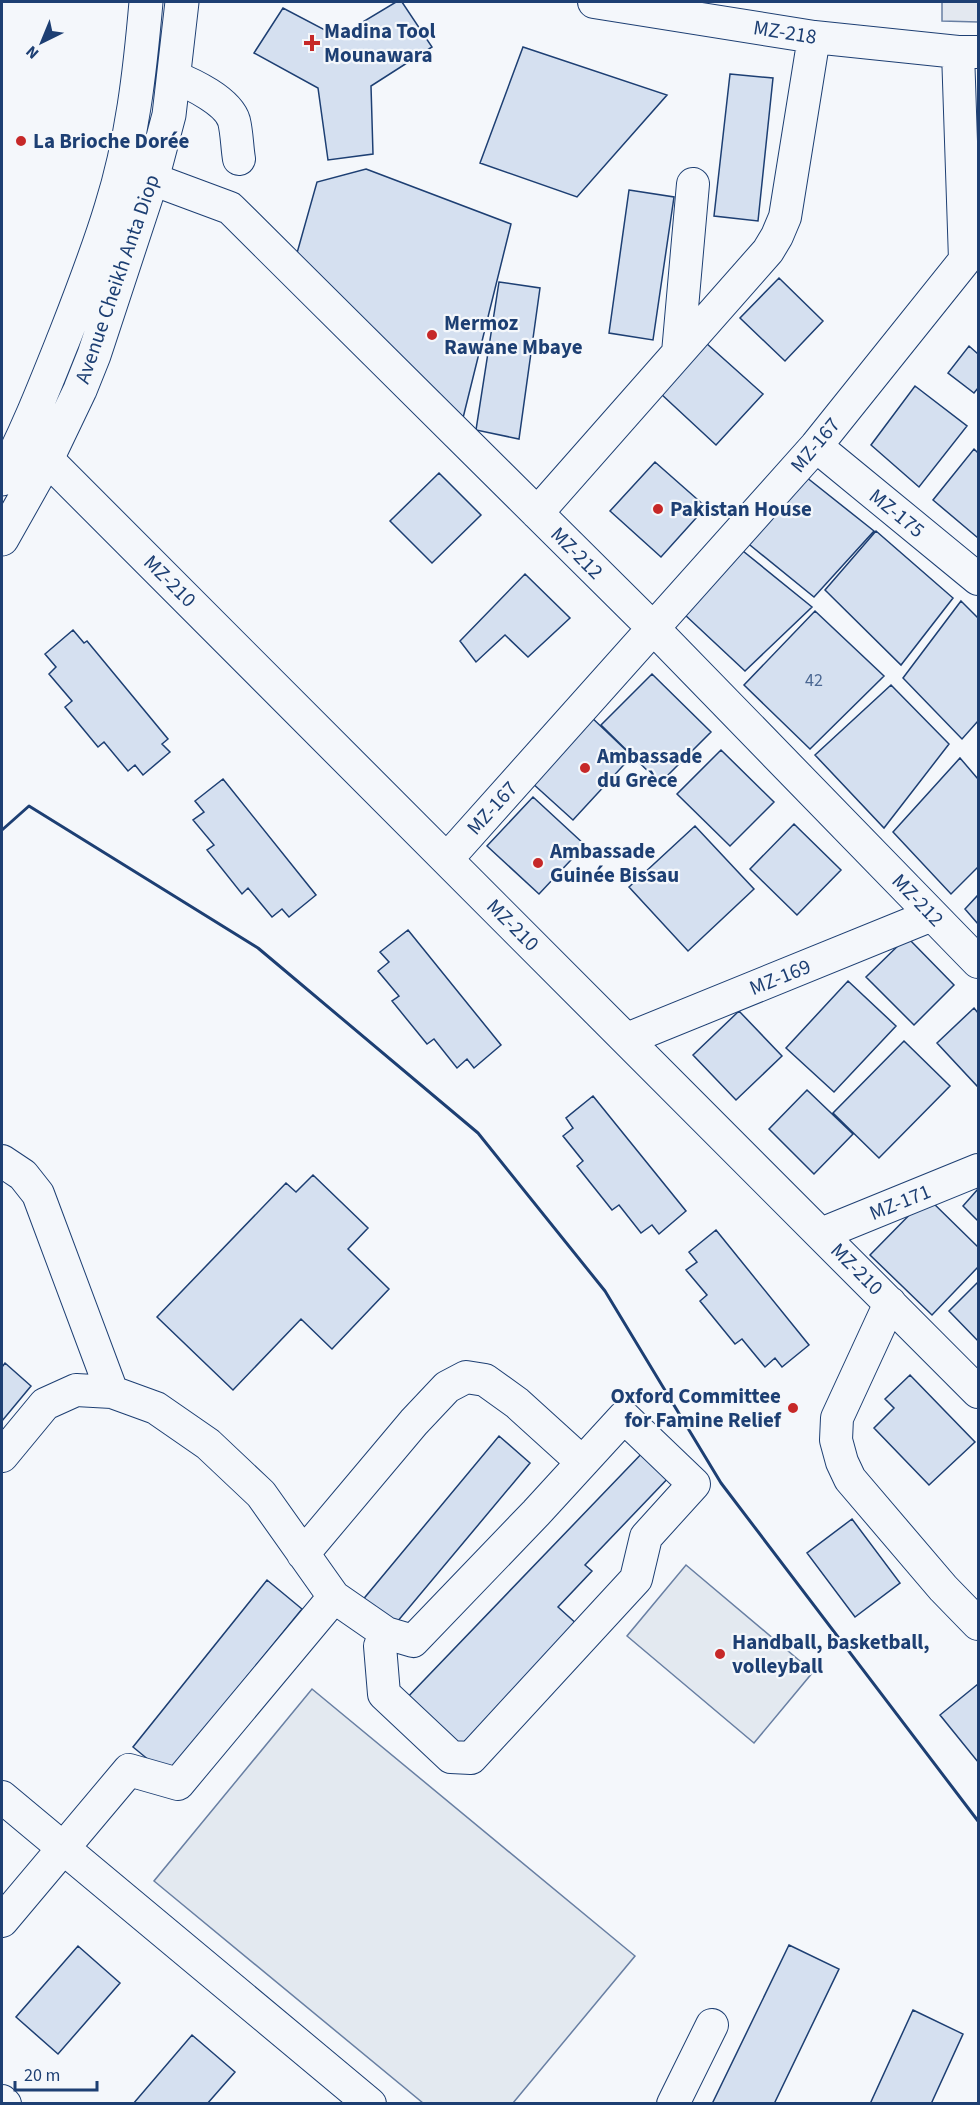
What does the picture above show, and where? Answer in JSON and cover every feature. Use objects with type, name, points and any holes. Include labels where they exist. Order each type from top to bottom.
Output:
[{"type":"main road","name":"Avenue Cheikh Anta Diop","points":[[2,479],[32,420],[112,207],[135,93],[146,2]]},
{"type":"main road","name":"Avenue Cheikh Anta Diop","points":[[2,539],[47,459],[94,355],[152,179],[169,115],[182,2]]},
{"type":"street","name":"MZ-218","points":[[594,2],[814,37],[968,52]]},
{"type":"street","points":[[537,513],[768,251],[777,236],[785,216],[814,37]]},
{"type":"street","name":"MZ-167","points":[[447,859],[816,446],[971,264],[968,52]]},
{"type":"street","points":[[174,76],[208,93],[231,115],[234,121],[239,159]]},
{"type":"street","name":"MZ-212","points":[[152,179],[230,208],[654,629],[978,962]]},
{"type":"street","points":[[678,353],[693,184]]},
{"type":"street","name":"MZ-175","points":[[816,446],[978,579]]},
{"type":"street","name":"MZ-210","points":[[47,459],[978,1392]]},
{"type":"street","name":"MZ-169","points":[[627,1039],[932,915]]},
{"type":"street","points":[[2,1161],[23,1175],[38,1194],[112,1392]]},
{"type":"street","name":"MZ-171","points":[[821,1234],[978,1170]]},
{"type":"street","points":[[890,1303],[837,1419],[836,1440],[842,1462],[850,1479],[943,1588],[978,1624]]},
{"type":"street","points":[[303,1554],[420,1415],[447,1387],[466,1377],[485,1380],[509,1397],[582,1462]]},
{"type":"street","points":[[2,1456],[45,1404],[76,1390],[112,1392],[156,1408],[208,1444],[261,1494],[334,1597],[386,1633],[413,1641],[624,1417],[694,1484],[646,1537],[636,1579],[471,1758],[451,1757],[384,1694],[380,1646],[386,1633]]},
{"type":"street","points":[[2,1921],[129,1770],[178,1784],[334,1597]]},
{"type":"street","points":[[2,1797],[370,2103]]},
{"type":"street","points":[[673,2103],[712,2025]]},
{"type":"shaded area","points":[[942,2],[978,2],[978,22],[942,21]]},
{"type":"shaded area","name":"Handball, basketball, volleyball","points":[[686,1565],[813,1672],[754,1743],[627,1636]]},
{"type":"shaded area","points":[[312,1689],[635,1956],[513,2103],[423,2103],[154,1881]]},
{"type":"building","points":[[396,2],[402,2],[432,47],[371,86],[373,154],[328,160],[318,88],[254,53],[283,8],[338,37]]},
{"type":"building","points":[[523,47],[667,95],[577,197],[480,163]]},
{"type":"building","points":[[730,74],[773,78],[758,221],[714,216]]},
{"type":"building","name":"Mermoz Rawane Mbaye","points":[[366,169],[511,224],[463,418],[297,253],[317,182]]},
{"type":"building","points":[[629,190],[674,197],[653,340],[609,333]]},
{"type":"building","points":[[779,278],[823,321],[785,361],[740,318]]},
{"type":"building","points":[[499,282],[540,288],[519,439],[476,430]]},
{"type":"building","points":[[706,343],[763,394],[716,445],[660,393]]},
{"type":"building","points":[[969,346],[978,354],[978,388],[974,393],[948,373]]},
{"type":"building","points":[[915,386],[967,426],[919,487],[871,445]]},
{"type":"building","points":[[974,449],[978,453],[978,538],[933,500]]},
{"type":"building","name":"Pakistan House","points":[[655,462],[706,507],[661,557],[610,511]]},
{"type":"building","points":[[439,473],[481,515],[432,563],[390,521]]},
{"type":"building","points":[[801,473],[874,531],[814,597],[745,541]]},
{"type":"building","points":[[876,531],[953,598],[901,665],[825,590]]},
{"type":"building","points":[[738,547],[812,607],[745,671],[684,614]]},
{"type":"building","points":[[525,574],[570,618],[528,657],[505,635],[476,662],[460,641]]},
{"type":"building","points":[[961,601],[978,618],[978,721],[962,739],[903,678]]},
{"type":"building","points":[[815,611],[884,676],[810,749],[744,685]]},
{"type":"building","points":[[73,630],[84,643],[87,641],[168,739],[162,744],[170,752],[143,775],[135,765],[128,771],[104,742],[98,747],[65,707],[72,701],[49,674],[56,667],[45,654]]},
{"type":"building","points":[[652,674],[711,732],[660,783],[601,725]]},
{"type":"building","points":[[891,685],[949,744],[884,828],[815,755]]},
{"type":"building","points":[[588,714],[632,756],[573,820],[531,782]]},
{"type":"building","points":[[721,750],[774,802],[730,846],[677,794]]},
{"type":"building","points":[[960,758],[978,779],[978,867],[951,894],[893,832]]},
{"type":"building","points":[[223,779],[316,895],[289,917],[282,909],[272,917],[248,888],[242,894],[207,850],[214,845],[193,820],[204,812],[195,801]]},
{"type":"building","points":[[533,797],[585,845],[539,894],[487,846]]},
{"type":"building","points":[[794,824],[841,870],[797,915],[750,869]]},
{"type":"building","points":[[695,826],[754,889],[688,951],[629,887]]},
{"type":"building","points":[[978,895],[978,924],[965,909]]},
{"type":"building","points":[[408,930],[501,1045],[474,1068],[467,1059],[457,1068],[434,1039],[427,1044],[392,1001],[399,996],[378,971],[389,962],[380,952]]},
{"type":"building","points":[[907,937],[954,985],[914,1025],[866,977]]},
{"type":"building","points":[[848,981],[896,1026],[834,1092],[786,1048]]},
{"type":"building","points":[[974,1008],[978,1013],[978,1087],[937,1043]]},
{"type":"building","points":[[739,1011],[782,1056],[736,1100],[693,1055]]},
{"type":"building","points":[[904,1041],[950,1086],[879,1158],[833,1113]]},
{"type":"building","points":[[807,1090],[853,1134],[814,1174],[769,1129]]},
{"type":"building","points":[[593,1096],[686,1211],[659,1234],[652,1225],[641,1233],[619,1205],[612,1210],[577,1166],[583,1161],[563,1136],[573,1128],[566,1118]]},
{"type":"building","points":[[313,1175],[368,1228],[348,1249],[389,1289],[332,1349],[301,1319],[233,1390],[157,1317],[286,1183],[296,1192]]},
{"type":"building","points":[[978,1189],[978,1221],[963,1206]]},
{"type":"building","points":[[927,1197],[978,1247],[978,1267],[932,1315],[870,1255]]},
{"type":"building","points":[[716,1230],[809,1345],[782,1367],[775,1358],[765,1367],[742,1339],[735,1344],[700,1301],[707,1295],[686,1270],[697,1262],[689,1252]]},
{"type":"building","points":[[978,1282],[978,1341],[949,1311]]},
{"type":"building","points":[[5,1363],[31,1386],[2,1421],[2,1367]]},
{"type":"building","points":[[910,1375],[975,1442],[929,1485],[874,1428],[894,1408],[885,1399]]},
{"type":"building","points":[[499,1436],[530,1463],[392,1628],[361,1602]]},
{"type":"building","points":[[647,1448],[673,1473],[585,1565],[592,1571],[558,1607],[579,1626],[457,1754],[403,1702]]},
{"type":"building","points":[[852,1519],[900,1583],[855,1617],[807,1553]]},
{"type":"building","points":[[267,1580],[302,1609],[167,1775],[133,1747]]},
{"type":"building","points":[[978,1684],[978,1762],[940,1715]]},
{"type":"building","points":[[789,1945],[839,1969],[774,2104],[712,2104]]},
{"type":"building","points":[[78,1946],[120,1983],[58,2054],[16,2017]]},
{"type":"building","points":[[913,2010],[963,2034],[931,2104],[870,2104]]},
{"type":"building","points":[[192,2035],[235,2072],[207,2104],[133,2104]]},
{"type":"wall","points":[[2,830],[29,806],[258,948],[478,1133],[605,1291],[721,1483],[978,1821]]},
{"type":"place","name":"Madina Tool Mounawara","points":[[312,43]]},
{"type":"place","name":"La Brioche Dorée","points":[[21,141]]},
{"type":"place","name":"Mermoz Rawane Mbaye","points":[[432,335]]},
{"type":"place","name":"Pakistan House","points":[[658,509]]},
{"type":"place","name":"Ambassade du Grèce","points":[[585,768]]},
{"type":"place","name":"Ambassade Guinée Bissau","points":[[538,863]]},
{"type":"place","name":"Oxford Committee for Famine Relief","points":[[793,1408]]},
{"type":"place","name":"Handball, basketball, volleyball","points":[[720,1654]]}]
